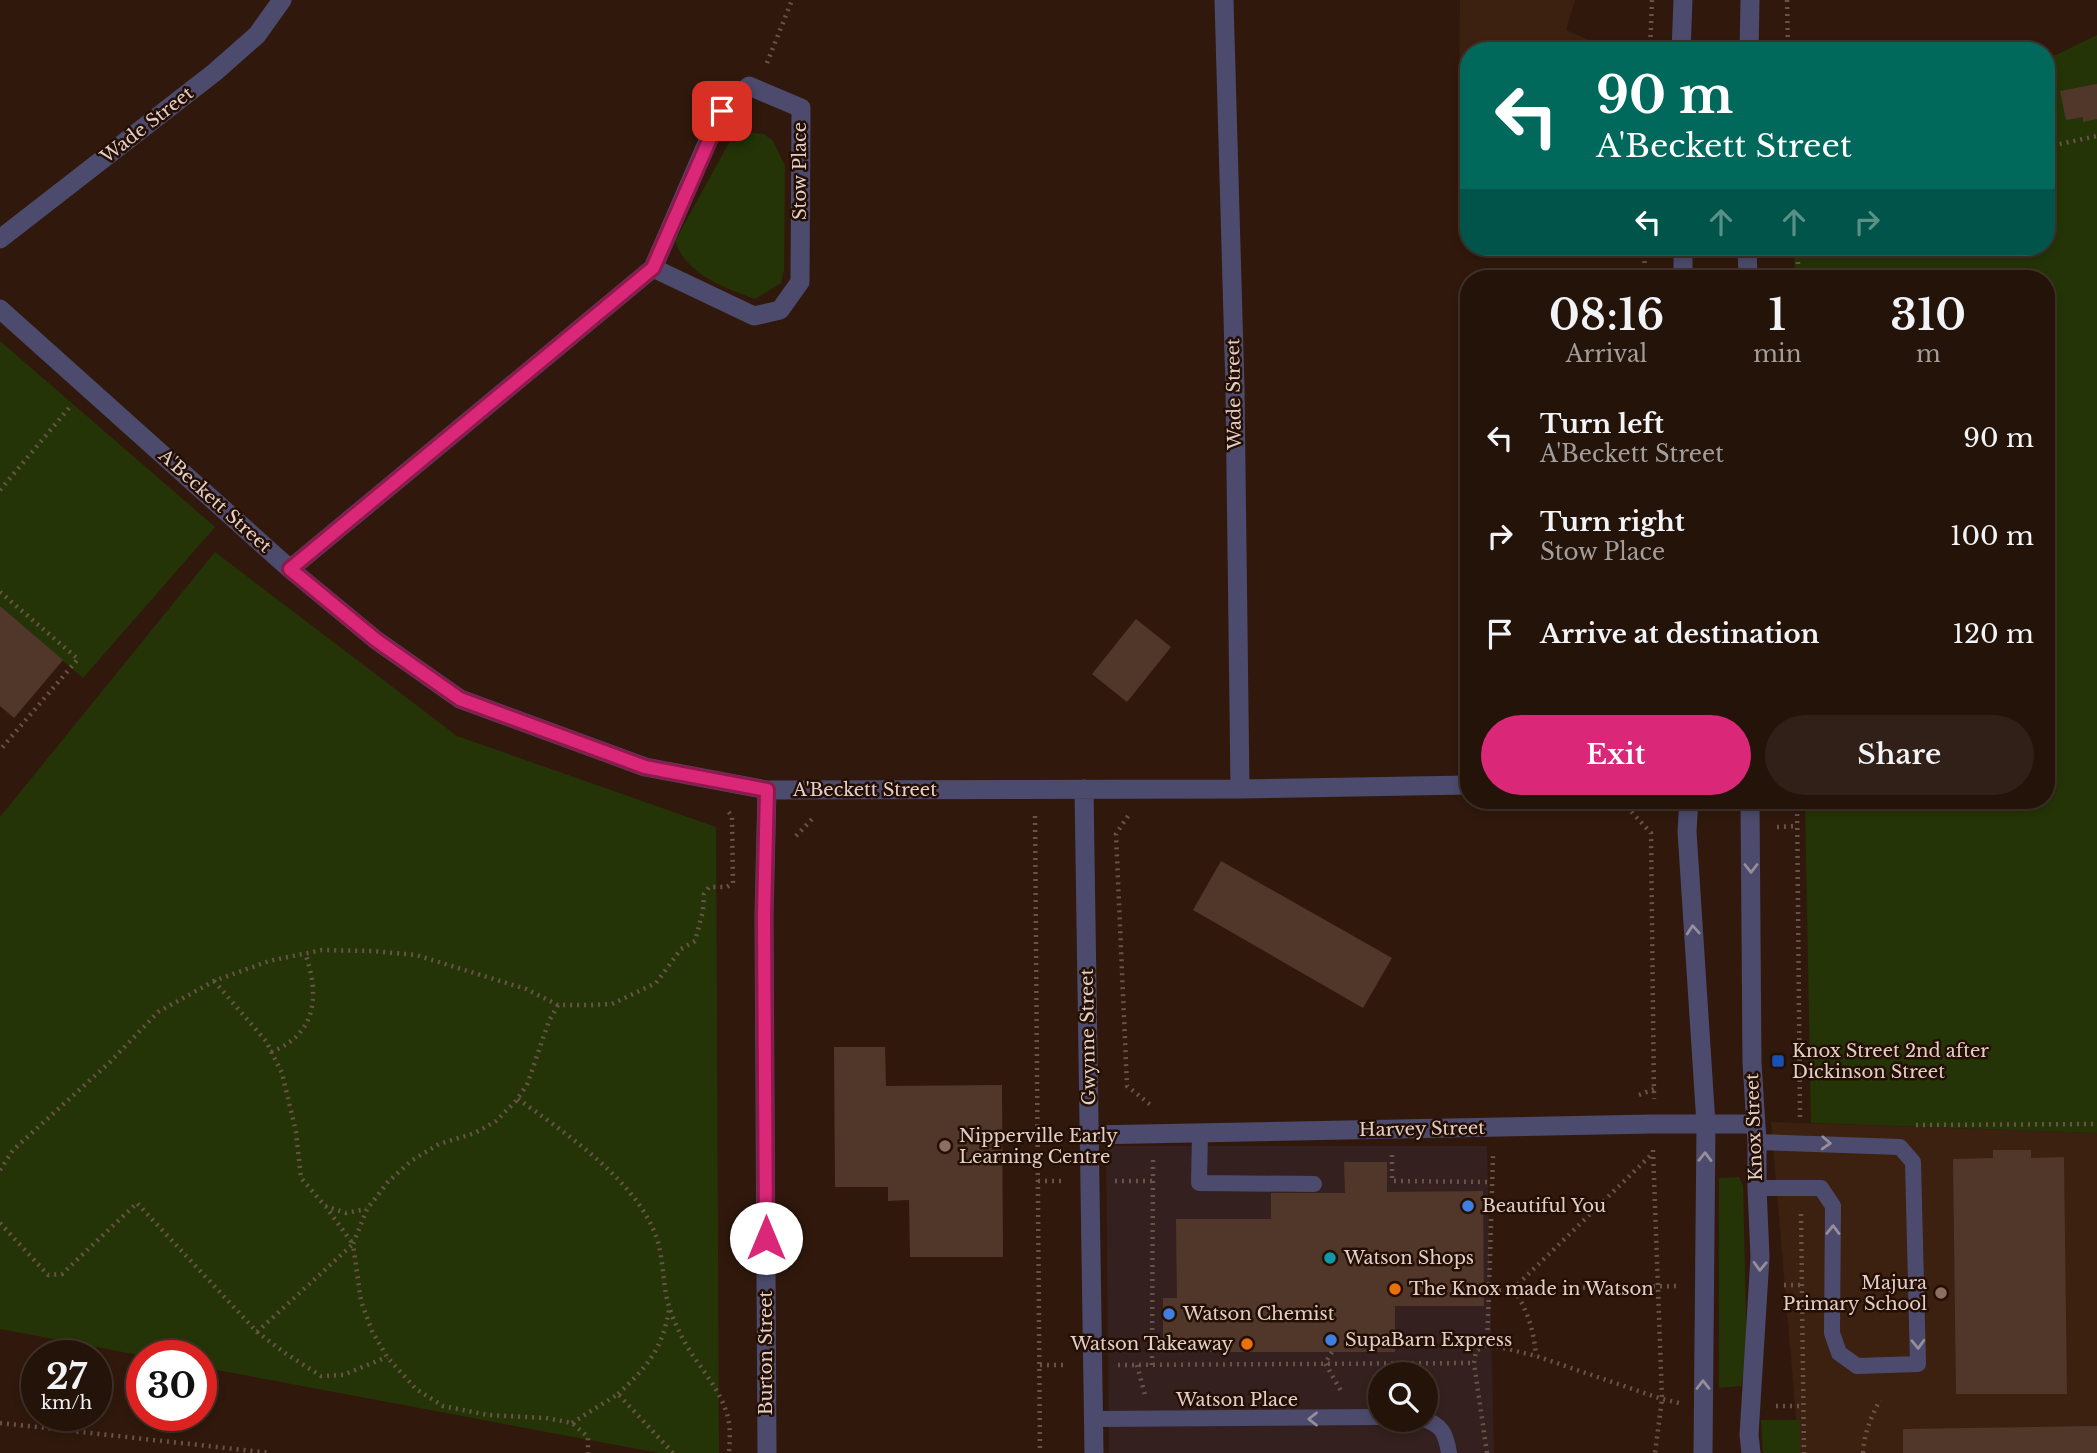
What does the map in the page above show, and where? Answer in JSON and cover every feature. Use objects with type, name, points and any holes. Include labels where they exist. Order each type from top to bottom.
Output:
[{"type":"street","name":"Wade Street","points":[[0,239],[215,72],[257,35],[282,0]]},
{"type":"street","name":"Wade Street","points":[[1224,0],[1235,388],[1240,789]]},
{"type":"street","points":[[1681,42],[1683,0]]},
{"type":"street","points":[[1749,42],[1750,0]]},
{"type":"street","points":[[290,569],[653,268],[722,111],[749,86]]},
{"type":"street","name":"Stow Place","points":[[653,268],[754,316],[780,310],[800,282],[801,108],[749,86]]},
{"type":"street","name":"A'Beckett Street","points":[[0,309],[290,569],[376,640],[460,699],[645,767],[767,790],[1240,789],[1460,785]]},
{"type":"street","name":"Gwynne Street","points":[[1084,789],[1094,1453]]},
{"type":"street","name":"Burton Street","points":[[767,790],[764,916],[767,1453]]},
{"type":"street","points":[[1688,809],[1687,831],[1706,1124],[1703,1453]]},
{"type":"street","name":"Knox Street","points":[[1750,809],[1752,1063],[1760,1257],[1749,1435],[1751,1453]]},
{"type":"street","name":"Harvey Street","points":[[1089,1135],[1706,1124],[1756,1133]]},
{"type":"lane","points":[[1200,1133],[1199,1184],[1314,1184]]},
{"type":"lane","points":[[1756,1133],[1900,1147],[1913,1162],[1919,1364],[1857,1366],[1839,1353],[1832,1333],[1833,1206],[1821,1188],[1757,1188]]},
{"type":"lane","name":"Watson Place","points":[[1093,1419],[1368,1418]]},
{"type":"lane","points":[[1438,1425],[1447,1437],[1449,1453]]},
{"type":"path","points":[[749,86],[764,69],[792,0]]},
{"type":"path","points":[[1650,42],[1652,0]]},
{"type":"path","points":[[1787,0],[1788,42]]},
{"type":"path","points":[[2055,145],[2097,136]]},
{"type":"path","points":[[0,490],[72,405]]},
{"type":"path","points":[[0,592],[78,659],[0,750]]},
{"type":"path","points":[[1629,809],[1651,833]]},
{"type":"path","points":[[1131,811],[1116,834],[1127,1086],[1155,1108]]},
{"type":"path","points":[[1035,812],[1040,1453]]},
{"type":"path","points":[[0,1170],[13,1150],[110,1062],[158,1012],[214,981],[269,961],[305,953],[322,950],[372,951],[416,955],[526,989],[558,1005],[611,1004],[656,983],[681,949],[695,941],[704,911],[704,894],[709,887],[727,887],[733,883],[734,855]]},
{"type":"path","points":[[271,1052],[296,1040],[311,1011],[314,992],[305,953]]},
{"type":"path","points":[[214,981],[266,1041],[282,1073],[289,1098],[301,1178],[353,1244],[361,1301],[372,1331],[387,1357],[416,1389],[443,1406],[488,1415],[546,1418],[572,1423],[588,1437],[588,1453]]},
{"type":"path","points":[[257,1332],[353,1244],[367,1209],[388,1182],[411,1161],[439,1144],[475,1133],[496,1121],[518,1099],[527,1085],[549,1021],[558,1005]]},
{"type":"path","points":[[1629,1099],[1654,1089]]},
{"type":"path","points":[[518,1099],[589,1153],[642,1207],[655,1232],[670,1309],[681,1336],[726,1411],[730,1434],[729,1453]]},
{"type":"path","points":[[1908,1125],[2097,1124]]},
{"type":"path","points":[[1513,1289],[1653,1153],[1639,1153]]},
{"type":"path","points":[[1152,1365],[1153,1155]]},
{"type":"path","points":[[1487,1343],[1493,1156],[1506,1156]]},
{"type":"path","points":[[1002,1163],[1038,1161]]},
{"type":"path","points":[[0,1223],[48,1275],[62,1274],[137,1203],[257,1332],[321,1376],[343,1375],[387,1357]]},
{"type":"path","points":[[325,1206],[346,1213],[367,1209]]},
{"type":"path","points":[[1489,1292],[1513,1289],[1657,1286]]},
{"type":"path","points":[[1513,1289],[1525,1307],[1534,1335],[1536,1356]]},
{"type":"path","points":[[572,1423],[618,1394],[652,1359],[665,1334],[670,1309]]},
{"type":"path","points":[[1487,1453],[1474,1363],[1476,1350],[1487,1343],[1536,1356],[1662,1399],[1655,1453]]},
{"type":"path","points":[[1325,1363],[1332,1352]]},
{"type":"path","points":[[1325,1363],[1346,1400]]},
{"type":"path","points":[[1040,1365],[1474,1363]]},
{"type":"path","points":[[618,1394],[673,1453]]},
{"type":"path","points":[[1863,1453],[1864,1439],[1880,1400]]},
{"type":"path","points":[[1763,1406],[1803,1406]]},
{"type":"path","points":[[0,1423],[271,1453]]},
{"type":"shaded area","points":[[1460,0],[1575,0],[1566,30],[1593,42],[1460,42],[1458,233]]},
{"type":"shaded area","name":"Majura Primary School","points":[[1771,1122],[2097,1133],[2097,1453],[1799,1453]]},
{"type":"shaded area","name":"Watson Shops","points":[[1106,1146],[1487,1146],[1494,1453],[1109,1453]]},
{"type":"green space","points":[[2097,35],[2097,1133],[1811,1123],[1805,809],[2055,809],[2055,270],[1795,270],[1794,256],[2055,256],[2056,55]]},
{"type":"green space","points":[[746,132],[764,134],[773,141],[785,166],[784,270],[781,283],[755,299],[719,284],[697,271],[688,263],[675,241],[730,141]]},
{"type":"green space","points":[[0,341],[215,527],[83,678],[0,606]]},
{"type":"green space","points":[[215,552],[457,736],[716,827],[719,1453],[659,1453],[217,1370],[217,1340],[126,1340],[126,1353],[112,1350],[112,1340],[59,1340],[0,1329],[0,817]]},
{"type":"green space","points":[[1739,1177],[1743,1186],[1747,1357],[1741,1386],[1719,1388],[1719,1178]]},
{"type":"green space","points":[[1761,1420],[1800,1420],[1800,1453],[1763,1453]]},
{"type":"building","points":[[2097,84],[2097,119],[2083,122],[2083,117],[2066,120],[2060,91]]},
{"type":"building","points":[[0,606],[63,660],[14,718],[0,706]]},
{"type":"building","points":[[1136,619],[1171,647],[1127,702],[1092,674]]},
{"type":"building","points":[[1221,861],[1392,958],[1363,1008],[1193,910]]},
{"type":"building","points":[[834,1047],[885,1047],[886,1086],[1002,1085],[1003,1257],[910,1257],[909,1200],[888,1201],[888,1187],[835,1187]]},
{"type":"building","points":[[1993,1150],[2031,1150],[2031,1158],[2064,1157],[2067,1394],[1956,1394],[1953,1159],[1993,1158]]},
{"type":"building","name":"Watson Shops","points":[[1344,1162],[1387,1162],[1387,1192],[1483,1191],[1484,1306],[1395,1306],[1395,1352],[1163,1352],[1163,1298],[1177,1298],[1176,1219],[1271,1219],[1271,1193],[1345,1193]]},
{"type":"building","points":[[2097,1426],[2097,1453],[1903,1453],[1903,1429]]},
{"type":"place","name":"Knox Street 2nd after Dickinson Street","points":[[1778,1061]]},
{"type":"place","name":"Nipperville Early Learning Centre","points":[[945,1146]]},
{"type":"place","name":"Beautiful You","points":[[1468,1206]]},
{"type":"place","name":"Watson Shops","points":[[1330,1258]]},
{"type":"place","name":"The Knox made in Watson","points":[[1395,1289]]},
{"type":"place","name":"Majura Primary School","points":[[1941,1293]]},
{"type":"place","name":"Watson Chemist","points":[[1169,1314]]},
{"type":"place","name":"SupaBarn Express","points":[[1331,1340]]},
{"type":"place","name":"Watson Takeaway","points":[[1247,1344]]},
{"type":"route","points":[[722,111],[653,268],[290,569],[376,640],[460,699],[645,767],[767,790],[764,916],[766,1238]]}]
